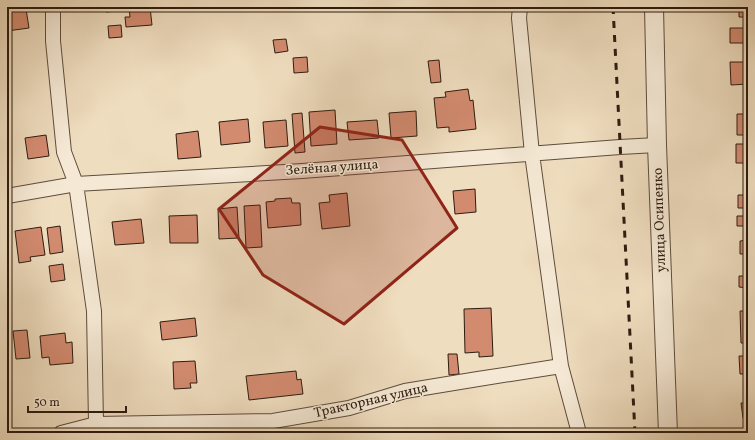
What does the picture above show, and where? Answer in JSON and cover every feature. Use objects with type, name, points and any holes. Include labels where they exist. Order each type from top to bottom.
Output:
[{"type":"street","points":[[53,7],[53,41],[64,152],[76,184],[94,311],[96,424]]},
{"type":"street","points":[[520,7],[519,18],[532,154],[561,366],[579,433]]},
{"type":"street","name":"улица Осипенко","points":[[654,7],[657,145],[668,433]]},
{"type":"street","name":"Зелёная улица","points":[[7,196],[76,184],[302,171],[657,145]]},
{"type":"street","name":"Тракторная улица","points":[[61,433],[96,424],[272,421],[349,408],[405,391],[478,378],[561,366]]},
{"type":"highlighted area","points":[[320,127],[402,140],[457,228],[344,324],[263,275],[219,209]]},
{"type":"building","points":[[106,7],[116,7],[117,11],[106,12]]},
{"type":"building","points":[[129,7],[150,7],[152,25],[126,27],[125,17],[130,17]]},
{"type":"building","points":[[726,7],[748,7],[748,17],[739,17],[739,10],[726,10]]},
{"type":"building","points":[[26,9],[29,28],[7,31],[7,12]]},
{"type":"building","points":[[121,25],[122,37],[109,38],[108,26]]},
{"type":"building","points":[[730,28],[748,28],[748,43],[730,43]]},
{"type":"building","points":[[286,39],[288,51],[275,53],[273,40]]},
{"type":"building","points":[[307,57],[308,72],[294,73],[293,58]]},
{"type":"building","points":[[439,60],[441,82],[431,83],[428,61]]},
{"type":"building","points":[[730,62],[748,62],[748,84],[731,85]]},
{"type":"building","points":[[468,89],[470,101],[473,100],[476,129],[449,132],[449,127],[437,128],[434,98],[446,97],[445,92]]},
{"type":"building","points":[[335,110],[337,144],[311,146],[309,112]]},
{"type":"building","points":[[416,111],[417,136],[391,138],[389,113]]},
{"type":"building","points":[[302,113],[305,152],[295,153],[292,114]]},
{"type":"building","points":[[737,114],[748,114],[748,135],[737,135]]},
{"type":"building","points":[[248,119],[250,142],[221,145],[219,122]]},
{"type":"building","points":[[286,120],[288,146],[265,148],[263,122]]},
{"type":"building","points":[[377,120],[379,138],[349,140],[347,122]]},
{"type":"building","points":[[198,131],[201,157],[178,159],[176,134]]},
{"type":"building","points":[[46,135],[49,156],[28,159],[25,138]]},
{"type":"building","points":[[736,144],[748,144],[748,163],[736,163]]},
{"type":"building","points":[[475,189],[476,212],[455,214],[453,191]]},
{"type":"building","points":[[347,193],[350,226],[322,229],[319,203],[330,202],[329,195]]},
{"type":"building","points":[[738,195],[748,195],[748,208],[738,208]]},
{"type":"building","points":[[291,198],[292,203],[300,203],[301,225],[268,228],[266,202],[275,201],[275,199]]},
{"type":"building","points":[[260,205],[262,247],[246,248],[244,206]]},
{"type":"building","points":[[237,207],[239,238],[219,239],[218,209]]},
{"type":"building","points":[[197,215],[198,243],[170,243],[169,216]]},
{"type":"building","points":[[737,216],[748,216],[748,226],[737,226]]},
{"type":"building","points":[[141,219],[144,243],[115,245],[112,222]]},
{"type":"building","points":[[60,226],[63,252],[50,254],[47,228]]},
{"type":"building","points":[[41,227],[45,255],[30,257],[31,261],[19,263],[15,231]]},
{"type":"building","points":[[7,230],[11,266],[7,267]]},
{"type":"building","points":[[748,240],[748,254],[740,254],[740,241]]},
{"type":"building","points":[[63,264],[65,280],[51,282],[49,266]]},
{"type":"building","points":[[739,276],[748,276],[748,288],[739,287]]},
{"type":"building","points":[[491,308],[493,356],[479,357],[479,352],[465,353],[464,309]]},
{"type":"building","points":[[740,311],[748,311],[748,343],[741,343]]},
{"type":"building","points":[[195,318],[197,336],[162,340],[160,322]]},
{"type":"building","points":[[27,330],[30,358],[16,359],[13,331]]},
{"type":"building","points":[[65,333],[66,343],[72,342],[73,363],[50,365],[49,357],[42,358],[40,336]]},
{"type":"building","points":[[448,354],[457,354],[459,374],[449,375]]},
{"type":"building","points":[[739,356],[748,356],[748,374],[740,374]]},
{"type":"building","points":[[195,361],[197,383],[190,383],[191,388],[174,389],[173,362]]},
{"type":"building","points":[[296,371],[297,380],[301,379],[303,394],[249,400],[246,376]]},
{"type":"building","points":[[741,403],[748,403],[748,418],[743,418]]},
{"type":"railway","points":[[613,7],[635,433]]}]
